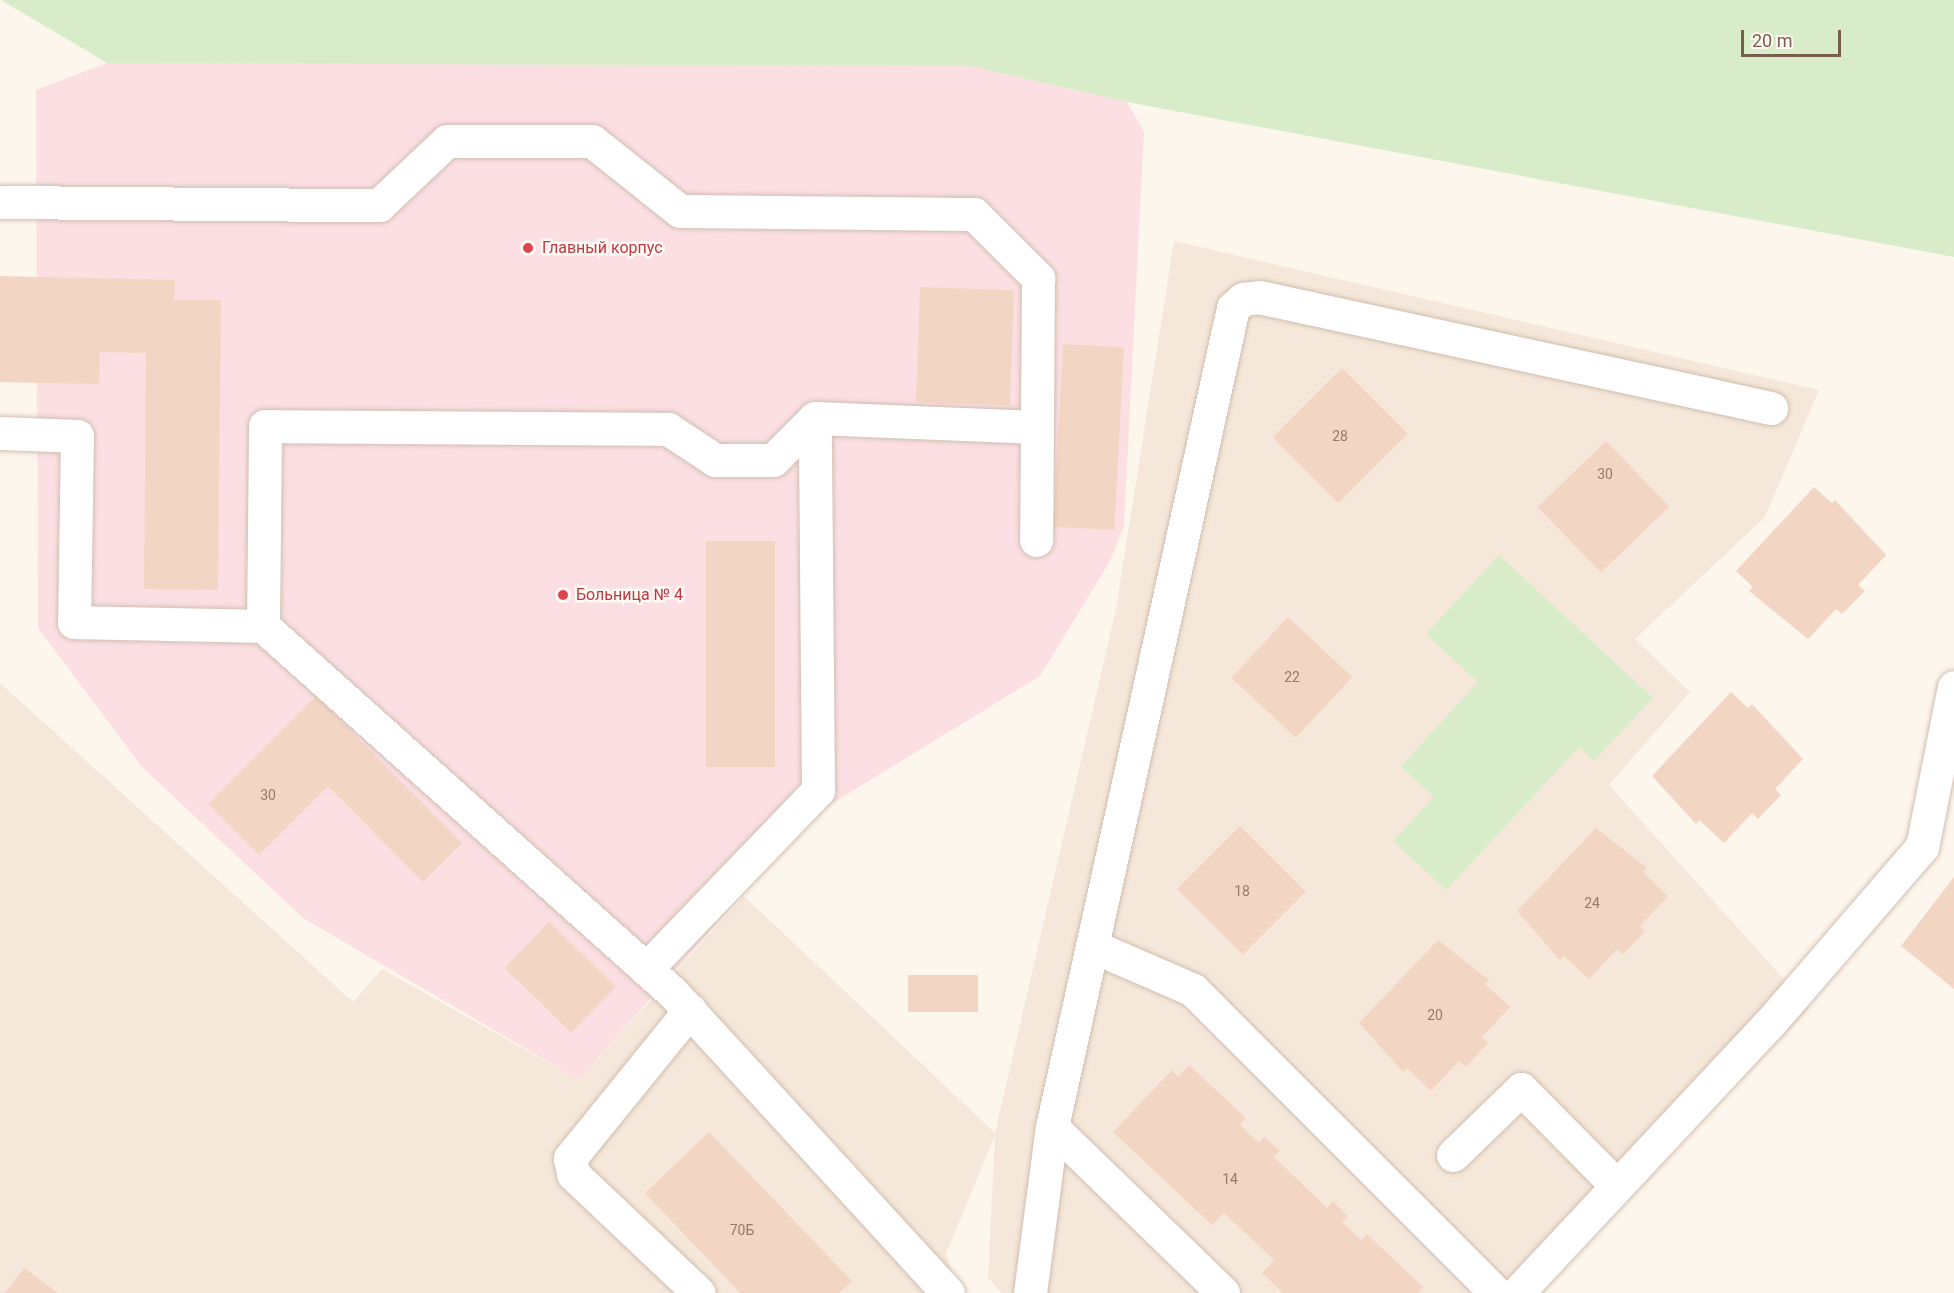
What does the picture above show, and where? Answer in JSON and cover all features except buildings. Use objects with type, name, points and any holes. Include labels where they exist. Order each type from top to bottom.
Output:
[{"type":"lane","points":[[0,202],[379,205],[447,141],[592,141],[680,211],[974,214],[1038,278],[1036,540]]},
{"type":"lane","points":[[1030,1293],[1052,1127],[1233,308],[1243,299],[1259,297],[1771,408]]},
{"type":"lane","points":[[263,626],[265,426],[668,429],[715,460],[772,460],[815,418],[1037,427]]},
{"type":"lane","points":[[646,969],[818,790],[815,418]]},
{"type":"lane","points":[[0,433],[77,436],[75,622],[263,626],[690,1011],[948,1293]]},
{"type":"lane","points":[[1518,1293],[1769,1024],[1922,847],[1954,687]]},
{"type":"lane","points":[[1092,946],[1193,990],[1496,1293]]},
{"type":"lane","points":[[690,1011],[570,1158],[573,1174],[699,1293]]},
{"type":"lane","points":[[1453,1155],[1521,1089],[1617,1186]]},
{"type":"lane","points":[[1052,1127],[1223,1293]]},
{"type":"shaded area","name":"Больница № 4","points":[[107,63],[970,66],[1127,102],[1144,132],[1124,525],[1110,561],[1040,676],[810,817],[579,1080],[303,918],[142,767],[38,628],[36,90]]},
{"type":"shaded area","points":[[1174,241],[1819,390],[1765,517],[1635,639],[1690,692],[1609,785],[1810,1008],[1529,1293],[1002,1293],[988,1278],[995,1135],[946,1254],[959,1293],[0,1293],[0,683],[353,1002],[382,969],[579,1080],[744,896],[995,1133],[1116,609]]},
{"type":"green space","points":[[1,0],[1954,0],[1954,257],[1127,102],[970,66],[107,63]]},
{"type":"green space","points":[[1499,555],[1653,698],[1594,761],[1579,747],[1446,890],[1393,841],[1434,797],[1401,766],[1478,682],[1426,634]]},
{"type":"place","name":"Главный корпус","points":[[528,248]]},
{"type":"place","name":"Больница № 4","points":[[563,595]]}]
